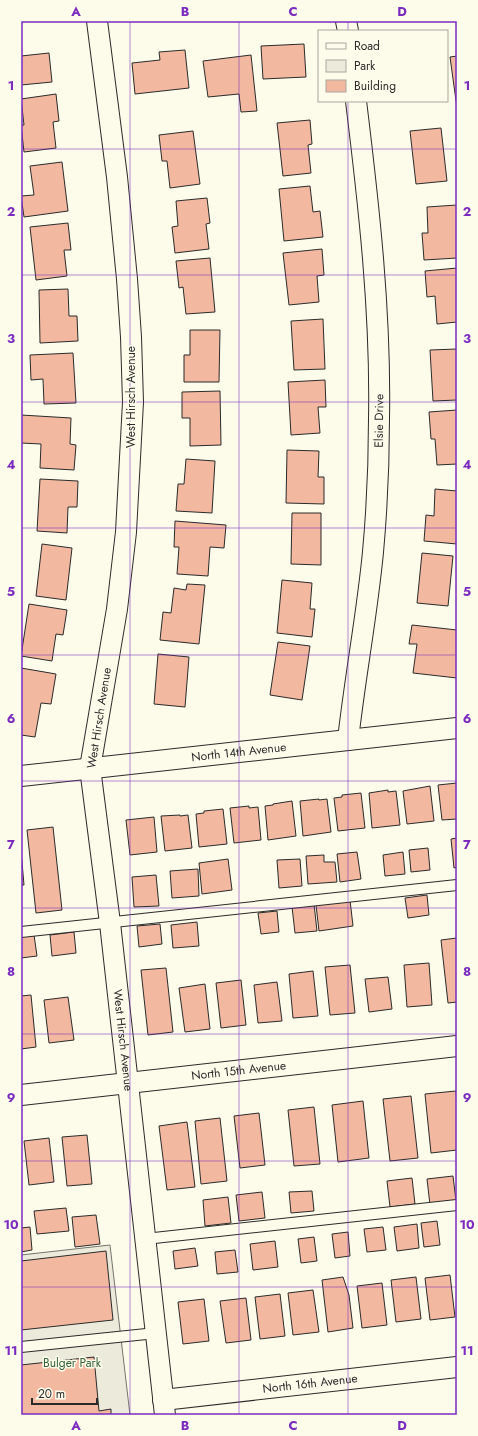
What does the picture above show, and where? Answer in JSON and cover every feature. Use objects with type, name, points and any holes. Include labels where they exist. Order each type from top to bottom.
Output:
[{"type":"street","name":"West Hirsch Avenue","points":[[97,21],[117,177],[126,271],[131,337],[133,402],[126,532],[117,610],[90,768],[110,923],[164,1408]]},
{"type":"street","name":"Elsie Drive","points":[[348,740],[373,552],[379,419],[379,367],[375,275],[356,102]]},
{"type":"street","name":"North 14th Avenue","points":[[21,776],[457,728]]},
{"type":"street","name":"North 15th Avenue","points":[[21,1095],[457,1046]]},
{"type":"street","name":"North 16th Avenue","points":[[164,1408],[457,1366]]},
{"type":"lane","points":[[21,932],[457,885]]},
{"type":"lane","points":[[145,1239],[457,1205]]},
{"type":"lane","points":[[21,1347],[156,1333]]},
{"type":"green space","name":"Bulger Park","points":[[110,1245],[130,1415],[21,1415],[21,1255]]},
{"type":"building","points":[[304,44],[306,77],[263,79],[261,46]]},
{"type":"building","points":[[185,50],[189,88],[135,94],[132,63],[160,60],[159,52]]},
{"type":"building","points":[[49,53],[52,82],[21,85],[21,56]]},
{"type":"building","points":[[251,55],[257,111],[241,112],[239,94],[208,97],[203,61]]},
{"type":"building","points":[[457,56],[457,108],[450,57]]},
{"type":"building","points":[[56,94],[59,121],[53,122],[56,148],[24,152],[21,125],[24,125],[21,99]]},
{"type":"building","points":[[310,120],[312,144],[308,145],[311,173],[283,176],[277,123]]},
{"type":"building","points":[[441,128],[447,181],[416,184],[410,131]]},
{"type":"building","points":[[193,131],[200,184],[170,188],[167,161],[162,161],[159,135]]},
{"type":"building","points":[[62,162],[68,211],[24,217],[21,196],[34,195],[30,166]]},
{"type":"building","points":[[310,186],[313,212],[320,211],[323,237],[284,241],[279,189]]},
{"type":"building","points":[[207,198],[210,223],[206,224],[209,249],[175,253],[172,227],[178,226],[176,201]]},
{"type":"building","points":[[457,205],[457,258],[424,260],[422,233],[428,233],[427,207]]},
{"type":"building","points":[[68,223],[71,250],[64,250],[67,276],[36,280],[30,227]]},
{"type":"building","points":[[322,249],[324,275],[317,276],[319,302],[289,305],[283,253]]},
{"type":"building","points":[[210,258],[215,312],[186,314],[183,287],[179,288],[176,261]]},
{"type":"building","points":[[457,268],[457,322],[437,324],[435,296],[427,297],[425,271]]},
{"type":"building","points":[[68,289],[69,316],[77,316],[78,341],[40,343],[39,290]]},
{"type":"building","points":[[323,319],[325,369],[294,370],[291,321]]},
{"type":"building","points":[[190,330],[220,330],[219,382],[184,382],[184,355],[190,355]]},
{"type":"building","points":[[457,349],[457,400],[433,401],[430,350]]},
{"type":"building","points":[[73,353],[76,403],[44,404],[43,379],[31,380],[30,355]]},
{"type":"building","points":[[325,380],[326,407],[318,407],[320,433],[291,435],[288,382]]},
{"type":"building","points":[[220,391],[221,445],[190,446],[190,418],[182,418],[182,392]]},
{"type":"building","points":[[457,410],[457,464],[437,465],[435,439],[431,439],[429,412]]},
{"type":"building","points":[[21,415],[71,418],[70,444],[76,445],[74,470],[40,468],[41,444],[21,443]]},
{"type":"building","points":[[287,450],[319,451],[318,477],[324,477],[324,504],[286,503]]},
{"type":"building","points":[[186,459],[215,461],[212,513],[176,511],[178,484],[184,484]]},
{"type":"building","points":[[40,479],[78,481],[77,507],[68,507],[67,533],[37,531]]},
{"type":"building","points":[[435,489],[457,491],[457,544],[424,541],[426,515],[434,516]]},
{"type":"building","points":[[292,513],[321,513],[321,565],[291,564]]},
{"type":"building","points":[[175,521],[226,525],[224,548],[210,547],[208,576],[177,574],[179,547],[174,547]]},
{"type":"building","points":[[42,544],[72,548],[66,600],[36,596]]},
{"type":"building","points":[[422,553],[453,556],[448,606],[417,603]]},
{"type":"building","points":[[282,580],[312,583],[310,609],[315,609],[312,637],[277,633]]},
{"type":"building","points":[[187,584],[205,585],[199,644],[160,640],[163,612],[171,613],[174,588],[186,590]]},
{"type":"building","points":[[29,604],[67,610],[63,635],[56,634],[52,661],[21,656]]},
{"type":"building","points":[[412,625],[457,630],[457,678],[413,673],[417,644],[409,644]]},
{"type":"building","points":[[278,642],[310,646],[302,700],[270,695]]},
{"type":"building","points":[[158,654],[189,657],[185,707],[154,704]]},
{"type":"building","points":[[21,668],[56,674],[51,704],[41,703],[35,737],[21,735]]},
{"type":"building","points":[[457,783],[457,819],[442,820],[438,785]]},
{"type":"building","points":[[430,786],[434,821],[407,824],[403,791]]},
{"type":"building","points":[[388,790],[388,792],[396,791],[400,825],[372,828],[369,793]]},
{"type":"building","points":[[361,793],[365,828],[338,831],[334,798],[342,797],[342,795]]},
{"type":"building","points":[[327,799],[331,832],[303,836],[300,801]]},
{"type":"building","points":[[292,801],[296,836],[268,840],[265,806]]},
{"type":"building","points":[[249,806],[249,808],[258,807],[261,840],[234,843],[230,808]]},
{"type":"building","points":[[223,809],[227,844],[199,847],[196,814],[204,813],[204,811]]},
{"type":"building","points":[[188,815],[192,848],[165,851],[161,816]]},
{"type":"building","points":[[154,817],[157,852],[130,855],[126,820]]},
{"type":"building","points":[[53,827],[62,910],[36,913],[27,830]]},
{"type":"building","points":[[457,838],[457,867],[454,868],[451,839]]},
{"type":"building","points":[[428,848],[430,870],[411,872],[409,850]]},
{"type":"building","points":[[21,851],[24,885],[21,885]]},
{"type":"building","points":[[357,852],[361,879],[340,882],[337,854]]},
{"type":"building","points":[[403,852],[405,874],[385,876],[383,855]]},
{"type":"building","points":[[324,855],[324,862],[335,862],[337,882],[308,884],[306,856]]},
{"type":"building","points":[[228,859],[232,890],[202,894],[199,863]]},
{"type":"building","points":[[300,859],[302,886],[279,888],[277,860]]},
{"type":"building","points":[[198,869],[199,896],[172,898],[170,871]]},
{"type":"building","points":[[156,875],[159,906],[134,907],[132,877]]},
{"type":"building","points":[[427,895],[429,915],[408,918],[405,898]]},
{"type":"building","points":[[350,900],[353,926],[319,931],[316,905]]},
{"type":"building","points":[[314,904],[317,931],[295,933],[292,907]]},
{"type":"building","points":[[277,911],[279,932],[261,934],[258,913]]},
{"type":"building","points":[[197,922],[199,946],[173,948],[171,925]]},
{"type":"building","points":[[160,924],[162,944],[139,947],[137,926]]},
{"type":"building","points":[[74,932],[76,953],[52,956],[50,935]]},
{"type":"building","points":[[34,935],[37,956],[21,958],[21,936]]},
{"type":"building","points":[[457,938],[457,1002],[448,1003],[441,940]]},
{"type":"building","points":[[429,963],[432,1005],[407,1007],[404,965]]},
{"type":"building","points":[[350,965],[355,1013],[330,1015],[325,967]]},
{"type":"building","points":[[166,968],[173,1032],[148,1035],[141,970]]},
{"type":"building","points":[[313,971],[318,1016],[293,1018],[289,974]]},
{"type":"building","points":[[388,977],[392,1009],[369,1012],[365,979]]},
{"type":"building","points":[[241,980],[246,1025],[221,1028],[216,983]]},
{"type":"building","points":[[277,982],[282,1021],[258,1023],[254,985]]},
{"type":"building","points":[[205,984],[210,1029],[185,1032],[179,988]]},
{"type":"building","points":[[31,995],[36,1047],[21,1049],[21,996]]},
{"type":"building","points":[[68,997],[74,1040],[49,1043],[44,1000]]},
{"type":"building","points":[[456,1091],[457,1150],[431,1153],[425,1094]]},
{"type":"building","points":[[411,1096],[418,1158],[390,1161],[383,1099]]},
{"type":"building","points":[[363,1101],[369,1158],[338,1162],[332,1105]]},
{"type":"building","points":[[314,1107],[320,1164],[294,1166],[288,1110]]},
{"type":"building","points":[[259,1113],[265,1165],[240,1168],[234,1116]]},
{"type":"building","points":[[220,1118],[227,1181],[201,1184],[195,1121]]},
{"type":"building","points":[[187,1122],[195,1187],[167,1190],[159,1126]]},
{"type":"building","points":[[87,1135],[92,1184],[67,1186],[62,1137]]},
{"type":"building","points":[[49,1138],[54,1182],[29,1185],[24,1141]]},
{"type":"building","points":[[453,1176],[456,1201],[430,1205],[427,1179]]},
{"type":"building","points":[[412,1178],[415,1204],[390,1207],[387,1181]]},
{"type":"building","points":[[312,1191],[314,1211],[291,1213],[289,1192]]},
{"type":"building","points":[[262,1192],[265,1218],[239,1221],[236,1195]]},
{"type":"building","points":[[228,1197],[231,1223],[205,1226],[203,1200]]},
{"type":"building","points":[[66,1208],[69,1231],[37,1234],[34,1211]]},
{"type":"building","points":[[96,1215],[100,1244],[75,1247],[72,1217]]},
{"type":"building","points":[[437,1221],[440,1245],[424,1247],[421,1223]]},
{"type":"building","points":[[417,1224],[419,1248],[397,1251],[394,1227]]},
{"type":"building","points":[[30,1227],[32,1250],[21,1252],[21,1228]]},
{"type":"building","points":[[383,1227],[386,1250],[367,1252],[364,1229]]},
{"type":"building","points":[[348,1232],[350,1256],[335,1258],[332,1234]]},
{"type":"building","points":[[314,1237],[317,1261],[301,1263],[298,1239]]},
{"type":"building","points":[[275,1241],[278,1267],[253,1270],[250,1244]]},
{"type":"building","points":[[195,1248],[198,1266],[175,1269],[173,1251]]},
{"type":"building","points":[[235,1250],[238,1272],[217,1274],[215,1252]]},
{"type":"building","points":[[106,1251],[113,1320],[21,1330],[21,1261]]},
{"type":"building","points":[[450,1275],[455,1317],[430,1320],[425,1278]]},
{"type":"building","points":[[343,1277],[349,1295],[353,1328],[328,1332],[322,1280]]},
{"type":"building","points":[[416,1277],[421,1319],[396,1322],[391,1280]]},
{"type":"building","points":[[382,1283],[387,1325],[362,1328],[357,1286]]},
{"type":"building","points":[[313,1290],[319,1332],[293,1335],[288,1293]]},
{"type":"building","points":[[280,1294],[285,1336],[260,1339],[255,1297]]},
{"type":"building","points":[[246,1298],[251,1340],[226,1343],[220,1301]]},
{"type":"building","points":[[204,1299],[209,1341],[183,1344],[178,1302]]},
{"type":"building","points":[[94,1357],[99,1411],[111,1409],[111,1415],[21,1415],[21,1365]]}]
